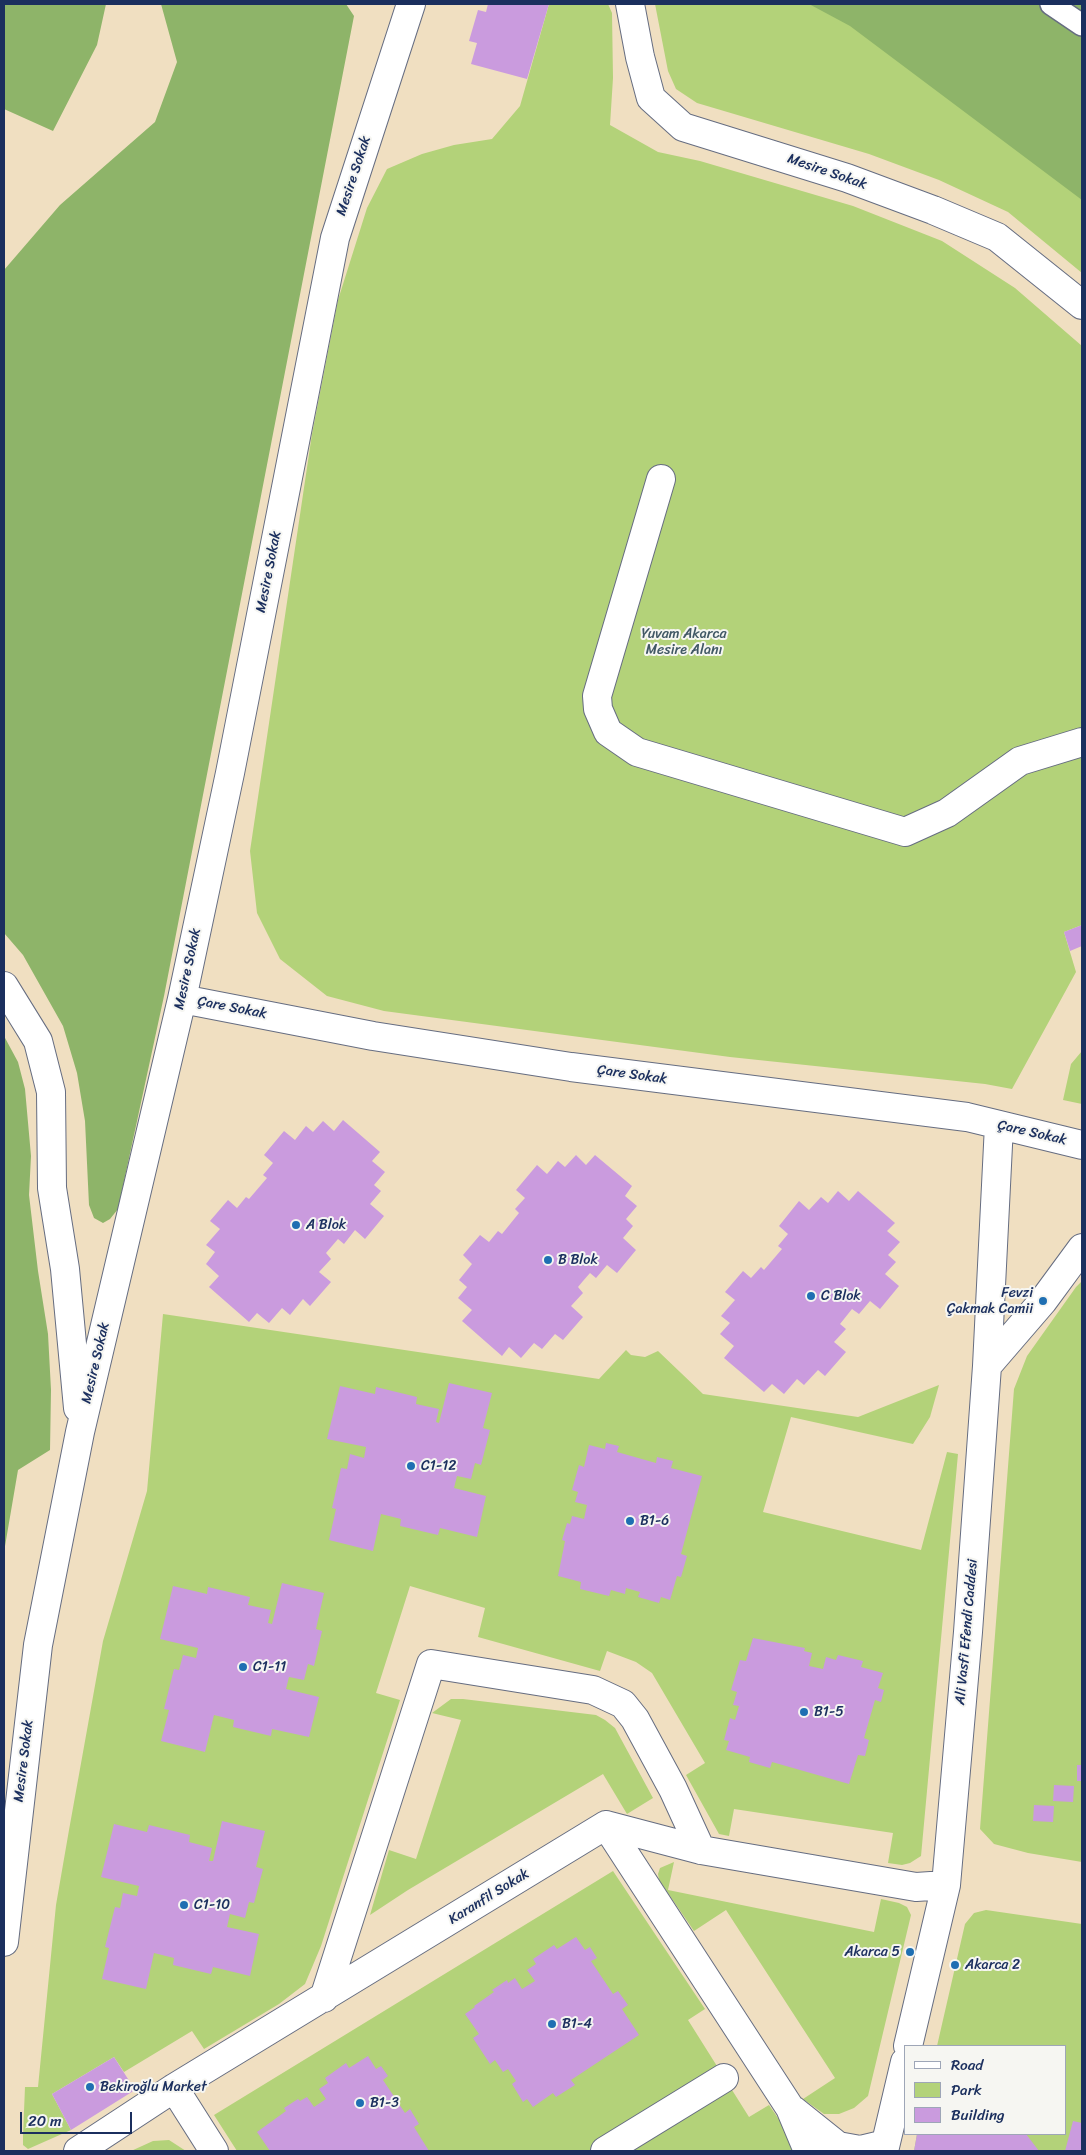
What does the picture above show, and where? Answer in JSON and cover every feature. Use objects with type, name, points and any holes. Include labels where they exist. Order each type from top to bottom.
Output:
[{"type":"street","name":"Mesire Sokak","points":[[4,1942],[38,1645],[80,1432],[182,999],[230,773],[335,238],[411,4]]},
{"type":"street","name":"Mesire Sokak","points":[[630,4],[640,57],[651,98],[683,127],[847,178],[934,210],[997,237],[1082,305]]},
{"type":"street","points":[[661,479],[597,696],[598,708],[608,732],[637,752],[905,832],[948,813],[1020,761],[1082,742]]},
{"type":"street","points":[[4,986],[38,1042],[51,1092],[52,1188],[65,1269],[80,1432]]},
{"type":"street","name":"Çare Sokak","points":[[182,999],[373,1036],[571,1067],[967,1117],[1082,1145]]},
{"type":"street","name":"Ali Vasfi Efendi Caddesi","points":[[908,2045],[946,1885],[968,1632],[987,1366],[999,1125]]},
{"type":"street","points":[[987,1366],[1043,1301],[1082,1248]]},
{"type":"street","points":[[324,1998],[431,1664],[592,1690],[623,1704],[635,1719],[673,1789],[702,1850]]},
{"type":"street","points":[[606,1825],[702,1850],[916,1887],[946,1885]]},
{"type":"street","points":[[606,1825],[790,2108],[808,2151]]},
{"type":"street","name":"Karanfil Sokak","points":[[78,2151],[174,2088],[606,1825]]},
{"type":"street","points":[[790,2108],[838,2146],[860,2150],[885,2148],[904,2066]]},
{"type":"street","points":[[605,2151],[724,2078]]},
{"type":"street","points":[[174,2088],[214,2151]]},
{"type":"lane","points":[[1051,4],[1082,25]]},
{"type":"green space","points":[[4,4],[106,4],[97,45],[53,131],[4,109]]},
{"type":"green space","points":[[161,4],[346,4],[354,16],[164,996],[118,1209],[110,1219],[103,1223],[94,1218],[89,1205],[85,1121],[77,1073],[63,1026],[23,955],[4,933],[4,270],[60,205],[155,122],[177,62]]},
{"type":"green space","name":"Yuvam Akarca Mesire Alanı","points":[[549,4],[608,4],[612,13],[613,78],[610,125],[658,152],[700,161],[853,206],[942,241],[1015,288],[1082,346],[1082,925],[1064,932],[1076,972],[1012,1089],[985,1084],[730,1057],[384,1011],[327,996],[280,959],[257,913],[250,851],[312,434],[338,300],[367,208],[387,169],[422,154],[454,145],[492,139],[520,106]]},
{"type":"green space","points":[[655,4],[1051,4],[1082,25],[1082,273],[1008,212],[939,180],[869,154],[697,103],[676,89],[668,71]]},
{"type":"green space","points":[[809,4],[1082,4],[1082,200],[850,26]]},
{"type":"green space","points":[[4,1036],[18,1062],[25,1089],[31,1156],[29,1195],[48,1334],[51,1390],[50,1450],[18,1470],[4,1552]]},
{"type":"green space","points":[[1082,1051],[1082,1104],[1063,1100],[1071,1064]]},
{"type":"green space","points":[[1082,1281],[1082,1862],[1028,1853],[994,1844],[980,1829],[1014,1389],[1027,1356]]},
{"type":"green space","points":[[163,1314],[599,1379],[626,1350],[631,1355],[645,1357],[658,1351],[703,1394],[858,1417],[939,1385],[930,1417],[913,1444],[791,1417],[763,1512],[921,1550],[947,1452],[958,1454],[921,1856],[910,1863],[902,1865],[888,1863],[893,1833],[734,1809],[729,1836],[719,1834],[686,1775],[705,1763],[652,1673],[636,1662],[607,1651],[600,1671],[478,1637],[485,1608],[410,1586],[376,1693],[400,1700],[321,1946],[305,1984],[279,2004],[204,2049],[192,2031],[124,2072],[114,2057],[52,2094],[71,2130],[28,2149],[23,2145],[25,2087],[38,2087],[56,1905],[103,1641],[147,1491]]},
{"type":"green space","points":[[451,1699],[596,1715],[615,1728],[653,1798],[627,1814],[603,1774],[408,1890],[370,1915],[389,1850],[416,1859],[461,1720],[432,1713]]},
{"type":"green space","points":[[674,1862],[668,1890],[874,1932],[881,1899],[907,1907],[911,1915],[868,2096],[854,2108],[839,2114],[824,2114],[803,2099],[835,2078],[726,1910],[694,1931],[659,1880],[660,1868]]},
{"type":"green space","points":[[613,1871],[705,2009],[688,2020],[749,2117],[769,2105],[796,2144],[798,2151],[237,2151],[214,2115]]},
{"type":"green space","points":[[986,1910],[1082,1924],[1082,2151],[914,2151],[917,2135],[1066,2135],[1066,2045],[937,2045],[965,1924],[974,1913]]},
{"type":"green space","points":[[169,2140],[186,2151],[131,2151],[153,2141]]},
{"type":"building","points":[[488,4],[549,4],[527,79],[471,64],[477,43],[469,41],[478,10],[486,12]]},
{"type":"building","points":[[1082,925],[1082,946],[1070,951],[1064,932]]},
{"type":"building","name":"A Blok","points":[[343,1120],[380,1152],[372,1161],[385,1172],[374,1185],[381,1191],[370,1204],[384,1216],[365,1239],[355,1230],[344,1244],[338,1239],[326,1253],[331,1259],[319,1272],[331,1282],[310,1306],[303,1299],[290,1315],[282,1308],[269,1323],[257,1313],[249,1322],[209,1287],[219,1276],[206,1264],[215,1252],[206,1245],[220,1229],[210,1221],[228,1200],[237,1208],[246,1197],[249,1199],[267,1178],[263,1175],[273,1163],[264,1155],[284,1131],[295,1140],[306,1126],[313,1132],[323,1121],[334,1131]]},
{"type":"building","name":"B Blok","points":[[576,1155],[586,1165],[595,1155],[632,1186],[625,1196],[637,1206],[626,1219],[633,1226],[623,1238],[636,1250],[617,1273],[607,1265],[596,1278],[590,1273],[578,1287],[583,1293],[571,1306],[583,1317],[563,1340],[555,1334],[542,1349],[534,1343],[521,1358],[509,1347],[502,1356],[462,1321],[472,1310],[458,1298],[467,1287],[459,1280],[472,1264],[463,1255],[480,1235],[489,1242],[498,1231],[502,1234],[519,1213],[515,1209],[525,1198],[516,1190],[537,1165],[547,1174],[558,1161],[565,1167]]},
{"type":"building","name":"C Blok","points":[[838,1191],[849,1201],[858,1191],[895,1223],[887,1231],[900,1242],[888,1255],[896,1262],[885,1274],[899,1286],[880,1309],[870,1301],[859,1314],[852,1309],[840,1324],[846,1329],[834,1342],[846,1352],[825,1376],[818,1370],[804,1385],[797,1379],[784,1394],[772,1384],[764,1392],[724,1358],[734,1346],[720,1334],[730,1323],[721,1316],[735,1300],[725,1292],[743,1271],[751,1278],[761,1267],[764,1270],[782,1249],[778,1246],[788,1234],[779,1226],[799,1201],[809,1210],[821,1197],[828,1203]]},
{"type":"building","name":"C1-12","points":[[449,1383],[492,1393],[483,1428],[490,1430],[481,1465],[475,1463],[471,1479],[457,1476],[454,1488],[486,1496],[477,1537],[440,1528],[438,1535],[400,1526],[401,1519],[381,1514],[373,1551],[329,1540],[336,1509],[332,1508],[341,1468],[347,1469],[350,1454],[364,1458],[366,1447],[327,1439],[340,1386],[375,1394],[376,1387],[417,1397],[416,1404],[439,1409],[436,1422],[439,1423]]},
{"type":"building","name":"B1-6","points":[[606,1443],[619,1446],[617,1452],[656,1463],[657,1457],[673,1461],[671,1468],[702,1476],[681,1554],[687,1556],[681,1577],[677,1576],[670,1600],[661,1597],[659,1603],[638,1597],[640,1592],[626,1588],[625,1594],[611,1590],[609,1596],[580,1589],[581,1582],[558,1576],[565,1541],[562,1540],[567,1523],[570,1524],[572,1516],[584,1519],[587,1505],[575,1502],[578,1492],[572,1490],[579,1465],[584,1467],[589,1445],[605,1449]]},
{"type":"building","name":"C1-11","points":[[282,1583],[324,1593],[316,1629],[322,1631],[314,1666],[308,1664],[304,1680],[289,1677],[286,1689],[319,1697],[309,1737],[272,1729],[271,1736],[233,1727],[234,1720],[214,1715],[205,1752],[161,1741],[169,1710],[164,1709],[174,1669],[179,1670],[183,1655],[196,1658],[198,1648],[160,1639],[173,1586],[207,1594],[208,1587],[250,1597],[248,1605],[271,1610],[268,1623],[272,1624]]},
{"type":"building","name":"B1-5","points":[[753,1638],[805,1648],[804,1651],[812,1653],[809,1666],[823,1669],[826,1657],[836,1660],[838,1655],[863,1661],[861,1667],[883,1673],[878,1688],[884,1690],[881,1702],[875,1700],[864,1738],[869,1740],[865,1756],[858,1755],[849,1784],[772,1762],[770,1768],[749,1762],[750,1757],[726,1750],[729,1741],[724,1740],[730,1718],[735,1720],[739,1706],[733,1705],[737,1692],[731,1690],[740,1660],[746,1661]]},
{"type":"building","points":[[1077,1765],[1082,1765],[1082,1781],[1077,1781]]},
{"type":"building","points":[[1054,1785],[1074,1786],[1073,1802],[1053,1801]]},
{"type":"building","points":[[1034,1805],[1054,1806],[1053,1822],[1033,1821]]},
{"type":"building","name":"C1-10","points":[[222,1821],[265,1831],[256,1867],[263,1869],[254,1903],[249,1902],[245,1918],[230,1914],[227,1927],[259,1934],[250,1976],[213,1967],[211,1974],[173,1965],[174,1958],[154,1953],[146,1989],[102,1979],[109,1948],[105,1947],[115,1907],[120,1908],[123,1893],[137,1896],[139,1886],[101,1877],[114,1824],[147,1832],[149,1825],[190,1835],[189,1842],[212,1848],[209,1861],[213,1861]]},
{"type":"building","name":"B1-4","points":[[576,1937],[585,1950],[590,1947],[597,1958],[591,1961],[613,1994],[618,1991],[628,2005],[622,2009],[639,2035],[571,2080],[575,2085],[556,2097],[553,2093],[533,2107],[527,2099],[523,2102],[512,2084],[516,2081],[508,2069],[503,2072],[495,2060],[490,2064],[473,2038],[479,2034],[465,2014],[494,1992],[492,1990],[507,1980],[508,1983],[515,1978],[522,1989],[535,1981],[527,1970],[536,1964],[533,1959],[554,1945],[557,1949]]},
{"type":"building","name":"B1-3","points":[[368,2056],[376,2069],[381,2066],[388,2076],[383,2080],[405,2113],[410,2109],[419,2124],[414,2127],[429,2151],[270,2151],[257,2132],[286,2111],[284,2108],[298,2099],[300,2101],[307,2097],[314,2107],[326,2099],[319,2089],[328,2083],[325,2078],[346,2063],[349,2068]]},
{"type":"building","points":[[114,2057],[135,2090],[71,2130],[52,2094]]},
{"type":"building","points":[[1073,2121],[1082,2123],[1082,2151],[1065,2151]]},
{"type":"building","points":[[917,2135],[1027,2135],[1039,2151],[914,2151]]},
{"type":"place","name":"A Blok","points":[[296,1225]]},
{"type":"place","name":"B Blok","points":[[548,1260]]},
{"type":"place","name":"C Blok","points":[[811,1296]]},
{"type":"place","name":"Fevzi Çakmak Camii","points":[[1043,1301]]},
{"type":"place","name":"C1-12","points":[[411,1466]]},
{"type":"place","name":"B1-6","points":[[630,1521]]},
{"type":"place","name":"C1-11","points":[[243,1667]]},
{"type":"place","name":"B1-5","points":[[804,1712]]},
{"type":"place","name":"C1-10","points":[[184,1905]]},
{"type":"place","name":"Akarca 5","points":[[910,1952]]},
{"type":"place","name":"Akarca 2","points":[[955,1965]]},
{"type":"place","name":"B1-4","points":[[552,2024]]},
{"type":"place","name":"Bekiroğlu Market","points":[[90,2087]]},
{"type":"place","name":"B1-3","points":[[360,2103]]}]
